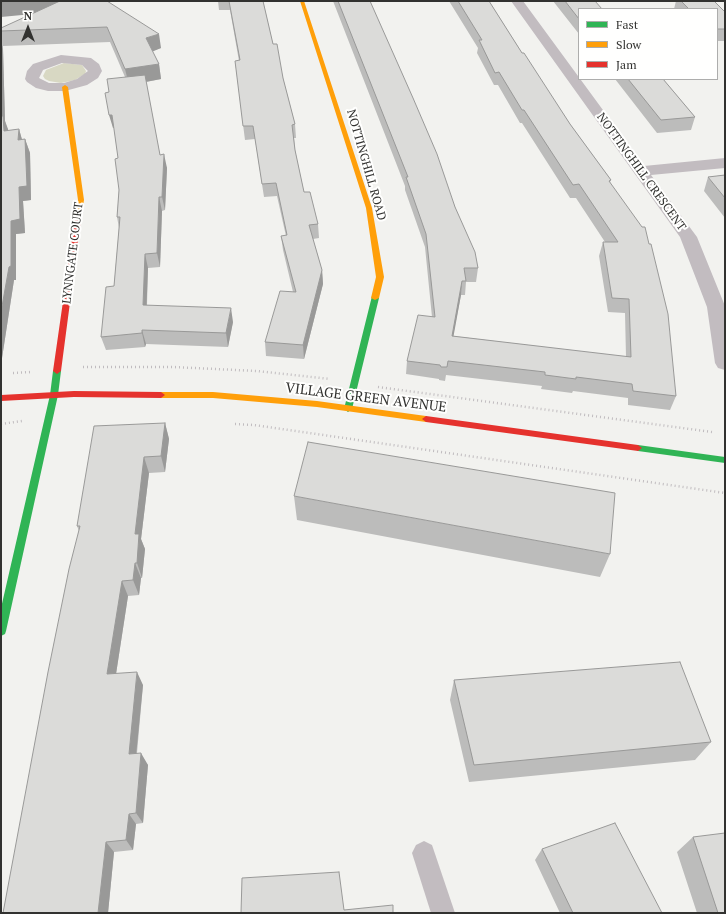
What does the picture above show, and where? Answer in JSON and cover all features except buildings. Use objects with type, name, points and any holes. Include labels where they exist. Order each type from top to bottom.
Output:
[{"type":"street","name":"NOTTINGHILL ROAD","points":[[302,1],[369,208],[380,277],[348,408]]},
{"type":"street","name":"NOTTINGHILL CRESCENT","points":[[517,1],[688,237],[716,307],[725,363]]},
{"type":"street","name":"LYNNGATE COURT","points":[[1,631],[54,395],[81,200],[65,87]]},
{"type":"street","points":[[640,171],[725,163]]},
{"type":"street","name":"VILLAGE GREEN AVENUE","points":[[1,398],[54,395],[213,395],[348,408],[725,460]]},
{"type":"lane","points":[[424,853],[442,913]]},
{"type":"path","points":[[8,373],[78,367],[165,367],[257,371],[712,432]]},
{"type":"path","points":[[1,424],[23,421],[21,428]]},
{"type":"path","points":[[235,424],[254,425],[725,493]]},
{"type":"green space","points":[[64,63],[82,65],[86,71],[85,74],[75,80],[61,83],[45,79],[43,76],[46,70]]},
{"type":"traffic: fast","points":[[348,409],[375,298]]},
{"type":"traffic: fast","points":[[1,631],[54,395],[57,371]]},
{"type":"traffic: fast","points":[[638,448],[725,460]]},
{"type":"traffic: slow","points":[[302,1],[369,208],[380,277],[375,298]]},
{"type":"traffic: slow","points":[[65,87],[81,200],[79,211]]},
{"type":"traffic: slow","points":[[161,395],[213,395],[317,404],[426,419]]},
{"type":"traffic: jam","points":[[57,371],[79,211]]},
{"type":"traffic: jam","points":[[1,398],[74,394],[161,395]]},
{"type":"traffic: jam","points":[[426,419],[638,448]]}]
